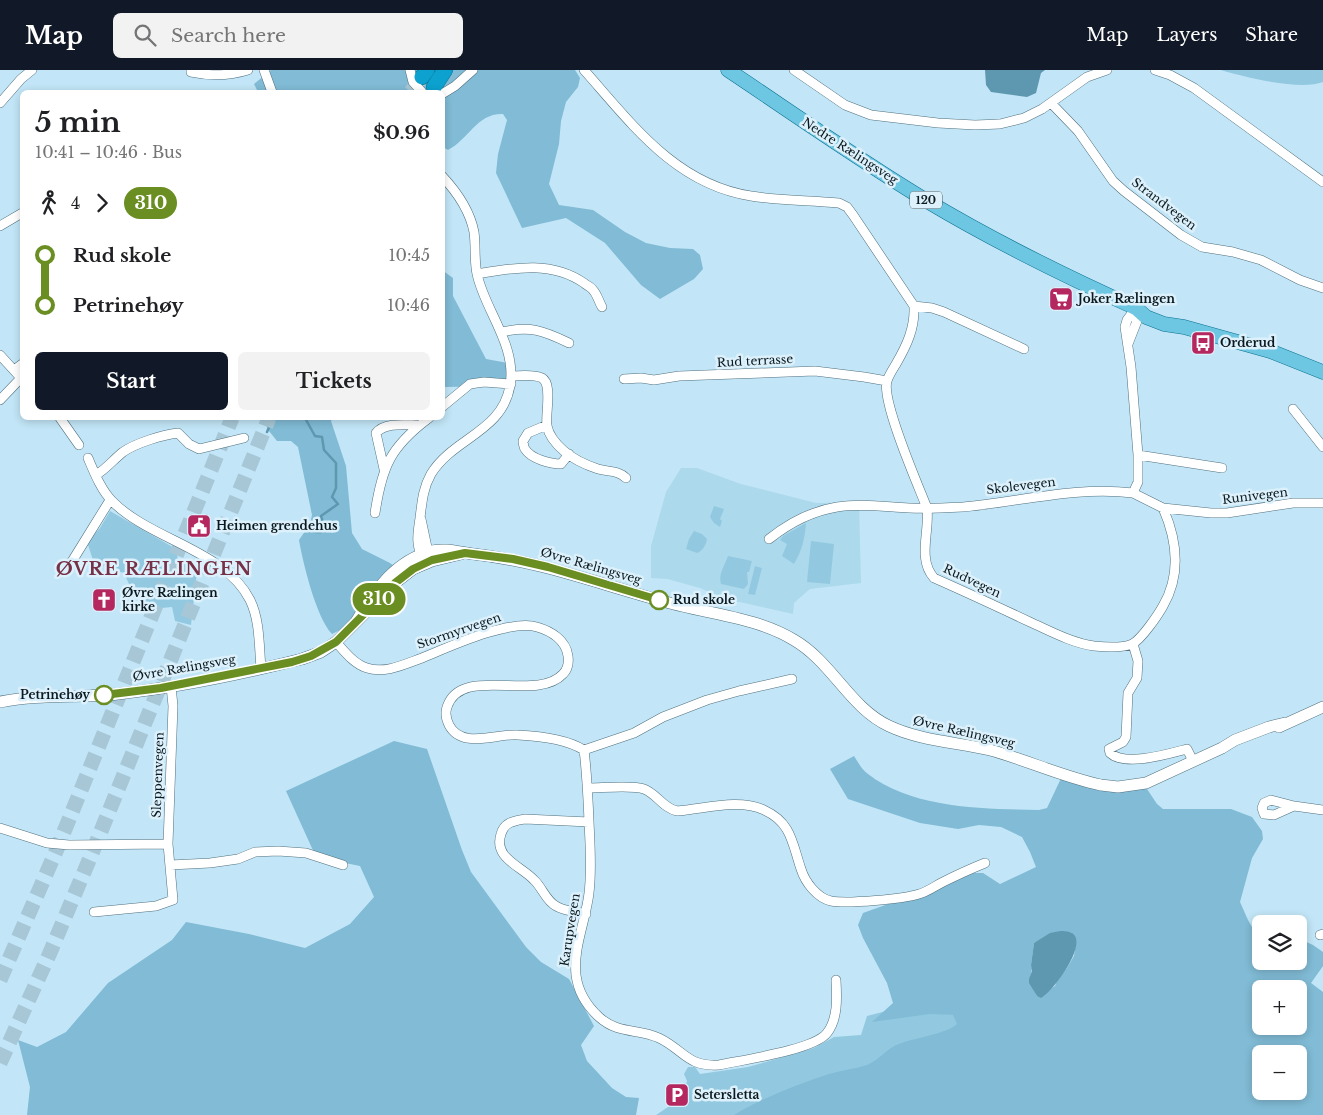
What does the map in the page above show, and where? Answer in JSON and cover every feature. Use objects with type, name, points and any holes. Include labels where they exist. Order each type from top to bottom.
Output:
[{"type":"highway","points":[[426,82],[445,70]]},
{"type":"main road","name":"Nedre Rælingsveg","points":[[728,70],[870,165],[954,217],[1136,308],[1144,316],[1164,324],[1184,327],[1270,351],[1323,372]]},
{"type":"main road","name":"Øvre Rælingsveg","points":[[0,702],[104,695],[172,686],[302,659],[320,652],[336,642],[358,620],[369,600],[400,566],[425,556],[465,553],[504,558],[548,567],[638,595],[777,631],[796,640],[814,654],[861,706],[885,725],[909,735],[994,751],[1086,781],[1110,786],[1146,783],[1222,748],[1237,746],[1266,735],[1285,723],[1323,707]]},
{"type":"street","points":[[0,103],[21,79],[32,70]]},
{"type":"street","points":[[188,71],[218,75],[248,70]]},
{"type":"street","points":[[264,70],[271,90]]},
{"type":"street","points":[[426,82],[455,86],[473,70]]},
{"type":"street","points":[[584,70],[650,143],[677,166],[708,184],[749,196],[844,204],[854,214],[914,306],[915,320],[911,333],[887,381]]},
{"type":"street","points":[[794,70],[845,105],[858,111],[878,117],[962,124],[1000,124],[1024,118],[1087,77],[1106,70]]},
{"type":"street","points":[[1156,70],[1194,88],[1323,182]]},
{"type":"street","name":"Strandvegen","points":[[1051,102],[1082,135],[1113,181],[1181,235],[1202,247],[1233,252],[1261,260],[1300,280],[1323,288]]},
{"type":"street","points":[[425,556],[420,516],[424,491],[432,473],[444,458],[490,424],[500,412],[507,399],[511,380],[509,361],[501,332],[477,274],[474,232],[465,208],[451,185],[445,179]]},
{"type":"street","points":[[0,226],[20,214]]},
{"type":"street","points":[[477,274],[514,268],[535,267],[557,270],[575,277],[593,290],[602,307]]},
{"type":"street","points":[[914,306],[932,308],[944,312],[1024,349]]},
{"type":"street","points":[[1133,493],[1138,482],[1138,455],[1128,344],[1137,321],[1136,308]]},
{"type":"street","points":[[501,332],[534,329],[569,343]]},
{"type":"street","points":[[0,355],[20,377]]},
{"type":"street","points":[[14,370],[20,366]]},
{"type":"street","name":"Rud terrasse","points":[[624,379],[641,378],[654,380],[679,376],[815,371],[864,376],[887,381]]},
{"type":"street","points":[[445,405],[470,384],[530,376],[542,378],[546,382],[548,389],[547,425],[556,442],[569,454],[588,465],[620,474],[626,478]]},
{"type":"street","points":[[0,400],[20,381]]},
{"type":"street","name":"Rudvegen","points":[[887,381],[886,394],[893,418],[927,508],[925,557],[926,566],[934,578],[1061,636],[1093,646],[1133,644]]},
{"type":"street","points":[[1293,409],[1323,447]]},
{"type":"street","points":[[61,420],[78,445]]},
{"type":"street","points":[[375,514],[379,483],[394,451],[426,420]]},
{"type":"street","points":[[384,470],[376,439],[378,430],[386,426],[419,425]]},
{"type":"street","points":[[547,425],[528,433],[523,441],[524,449],[531,455],[555,464],[561,464],[569,454]]},
{"type":"street","points":[[96,475],[123,452],[166,434],[178,433],[189,444],[199,449],[244,438]]},
{"type":"street","points":[[1138,455],[1222,468]]},
{"type":"street","points":[[88,458],[110,500],[135,520],[215,563],[236,581],[251,601],[256,614],[262,668]]},
{"type":"street","name":"Skolevegen","points":[[769,539],[797,521],[820,511],[838,507],[927,508],[963,506],[1077,492],[1111,491],[1133,493]]},
{"type":"street","name":"Runivegen","points":[[1133,493],[1163,508],[1210,513],[1227,513],[1293,503],[1323,503]]},
{"type":"street","points":[[71,563],[110,500]]},
{"type":"street","points":[[1163,508],[1174,540],[1176,558],[1174,582],[1163,608],[1150,626],[1133,644],[1138,661],[1137,678],[1128,694],[1126,737],[1123,742],[1109,749],[1110,753],[1118,758],[1129,759],[1154,756],[1187,748],[1193,761]]},
{"type":"street","name":"Stormyrvegen","points":[[336,642],[357,663],[368,669],[379,670],[394,668],[453,645],[514,626],[535,626],[546,630],[555,634],[562,641],[568,655],[568,664],[559,678],[541,685],[465,688],[458,692],[449,702],[446,715],[448,722],[456,734],[466,738],[476,740],[502,734],[527,735],[574,744],[584,750]]},
{"type":"street","points":[[584,750],[626,736],[663,717],[707,700],[739,690],[792,679]]},
{"type":"street","name":"Sleppenvegen","points":[[94,912],[156,906],[173,900],[168,844],[173,706],[172,686]]},
{"type":"street","name":"Karupvegen","points":[[584,750],[588,788],[591,876],[586,914],[577,949],[575,966],[578,988],[589,1006],[607,1023],[628,1032],[649,1034],[659,1038],[687,1059],[696,1063],[708,1066],[719,1064],[814,1043],[829,1031],[837,999],[836,980]]},
{"type":"street","points":[[588,788],[636,787],[645,789],[670,809],[677,811],[734,804],[764,810],[775,816],[785,825],[790,834],[805,878],[811,887],[822,897],[831,901],[883,899],[921,894],[969,869],[985,863]]},
{"type":"street","points":[[1294,806],[1323,810]]},
{"type":"street","points":[[586,914],[558,908],[553,904],[536,881],[509,862],[500,847],[499,839],[502,830],[507,824],[515,820],[589,822]]},
{"type":"street","points":[[0,828],[40,841],[69,845],[168,844]]},
{"type":"street","points":[[170,865],[210,863],[238,859],[255,852],[278,851],[306,853],[343,865]]},
{"type":"shaded area","points":[[271,70],[575,70],[580,78],[578,87],[566,102],[561,121],[559,144],[549,184],[559,205],[593,210],[625,232],[646,243],[670,248],[693,249],[700,255],[703,269],[694,279],[660,299],[641,285],[605,243],[566,218],[522,228],[496,173],[498,154],[507,120],[503,114],[486,118],[448,150],[445,148],[445,90],[257,90],[254,84]]},
{"type":"shaded area","points":[[985,70],[1045,70],[1041,73],[1036,93],[1027,97],[991,92],[986,85]]},
{"type":"shaded area","points":[[1221,70],[1323,70],[1323,82],[1301,85],[1287,84]]},
{"type":"shaded area","points":[[445,272],[453,278],[453,296],[486,359],[508,363],[507,386],[445,387]]},
{"type":"shaded area","points":[[263,420],[332,420],[346,466],[352,533],[362,549],[390,563],[403,573],[344,628],[332,634],[326,626],[316,603],[299,540],[310,524],[312,515],[298,447],[291,441],[277,441]]},
{"type":"shaded area","name":"Rud skole","points":[[681,468],[697,468],[741,484],[816,503],[859,502],[861,583],[810,589],[794,603],[793,614],[740,602],[731,602],[700,588],[667,579],[651,578],[651,546],[666,492]]},
{"type":"shaded area","points":[[714,506],[724,509],[720,519],[722,521],[720,527],[710,517]]},
{"type":"shaded area","points":[[110,511],[176,549],[178,560],[197,572],[191,625],[175,621],[172,607],[141,610],[138,602],[141,600],[137,588],[129,584],[124,573],[94,563],[87,542],[100,528]]},
{"type":"shaded area","points":[[806,523],[803,544],[794,564],[782,556],[787,544],[780,540],[783,536]]},
{"type":"shaded area","points":[[694,531],[702,534],[707,539],[704,548],[697,553],[686,549]]},
{"type":"shaded area","points":[[811,541],[834,544],[830,584],[807,582]]},
{"type":"shaded area","points":[[728,556],[752,561],[749,572],[747,572],[748,584],[744,589],[721,584],[721,573]]},
{"type":"shaded area","points":[[755,566],[762,568],[755,595],[748,594]]},
{"type":"shaded area","points":[[394,741],[427,749],[471,872],[526,947],[541,962],[569,979],[594,1026],[581,1045],[587,1061],[612,1088],[626,1097],[639,1098],[636,1115],[27,1115],[30,1087],[18,1040],[37,1047],[66,1032],[108,983],[172,940],[186,922],[249,934],[305,948],[350,924],[374,897],[360,866],[316,857],[286,791]]},
{"type":"shaded area","points":[[854,756],[868,774],[886,786],[928,801],[950,805],[996,809],[1039,810],[1047,808],[1064,772],[1079,780],[1145,786],[1157,804],[1163,809],[1231,809],[1252,817],[1262,831],[1263,839],[1252,858],[1240,902],[1252,927],[1252,970],[1307,970],[1307,942],[1323,952],[1323,966],[1311,983],[1323,992],[1323,1115],[734,1115],[792,1087],[829,1074],[867,1065],[895,1046],[946,1031],[957,1024],[953,1015],[930,1014],[872,1022],[893,1003],[887,983],[858,925],[863,913],[967,873],[983,873],[1000,884],[1036,867],[1022,837],[1001,827],[979,825],[958,829],[920,823],[848,799],[830,769]],"holes":[[[1060,931],[1071,932],[1076,942],[1074,956],[1055,986],[1037,996],[1031,980],[1034,943]]]},
{"type":"shaded area","points":[[1060,931],[1072,933],[1076,938],[1076,947],[1061,977],[1041,998],[1037,996],[1029,983],[1034,943],[1050,933]]},
{"type":"shaded area","name":"Setersletta","points":[[890,1010],[1022,1020],[740,1115],[656,1115],[683,1097],[687,1081],[684,1074],[688,1067],[695,1067],[700,1074],[748,1067],[814,1048],[834,1037],[861,1035],[867,1016]]},
{"type":"waterway","points":[[267,432],[272,420]]},
{"type":"waterway","points":[[306,420],[315,436],[322,437],[324,450],[336,463],[336,488],[332,497],[338,504],[321,516],[324,526],[321,532],[316,532]]},
{"type":"tunnel","points":[[412,90],[422,77]]},
{"type":"tunnel","points":[[0,980],[57,849],[231,420]]},
{"type":"tunnel","points":[[0,1063],[90,858],[268,420]]},
{"type":"bus line","name":"310","points":[[104,695],[161,688],[292,662],[311,656],[336,642],[395,583],[413,569],[432,560],[465,553],[496,556],[548,567],[659,600]]},
{"type":"place","name":"Joker Rælingen","points":[[1061,299]]},
{"type":"place","name":"Orderud","points":[[1203,343]]},
{"type":"place","name":"Heimen grendehus","points":[[199,526]]},
{"type":"place","name":"Øvre Rælingen kirke","points":[[104,600]]},
{"type":"place","name":"Rud skole","points":[[659,600]]},
{"type":"place","name":"Petrinehøy","points":[[104,695]]},
{"type":"place","name":"Setersletta","points":[[677,1095]]},
{"type":"district","name":"ØVRE RÆLINGEN","points":[[154,569]]}]
